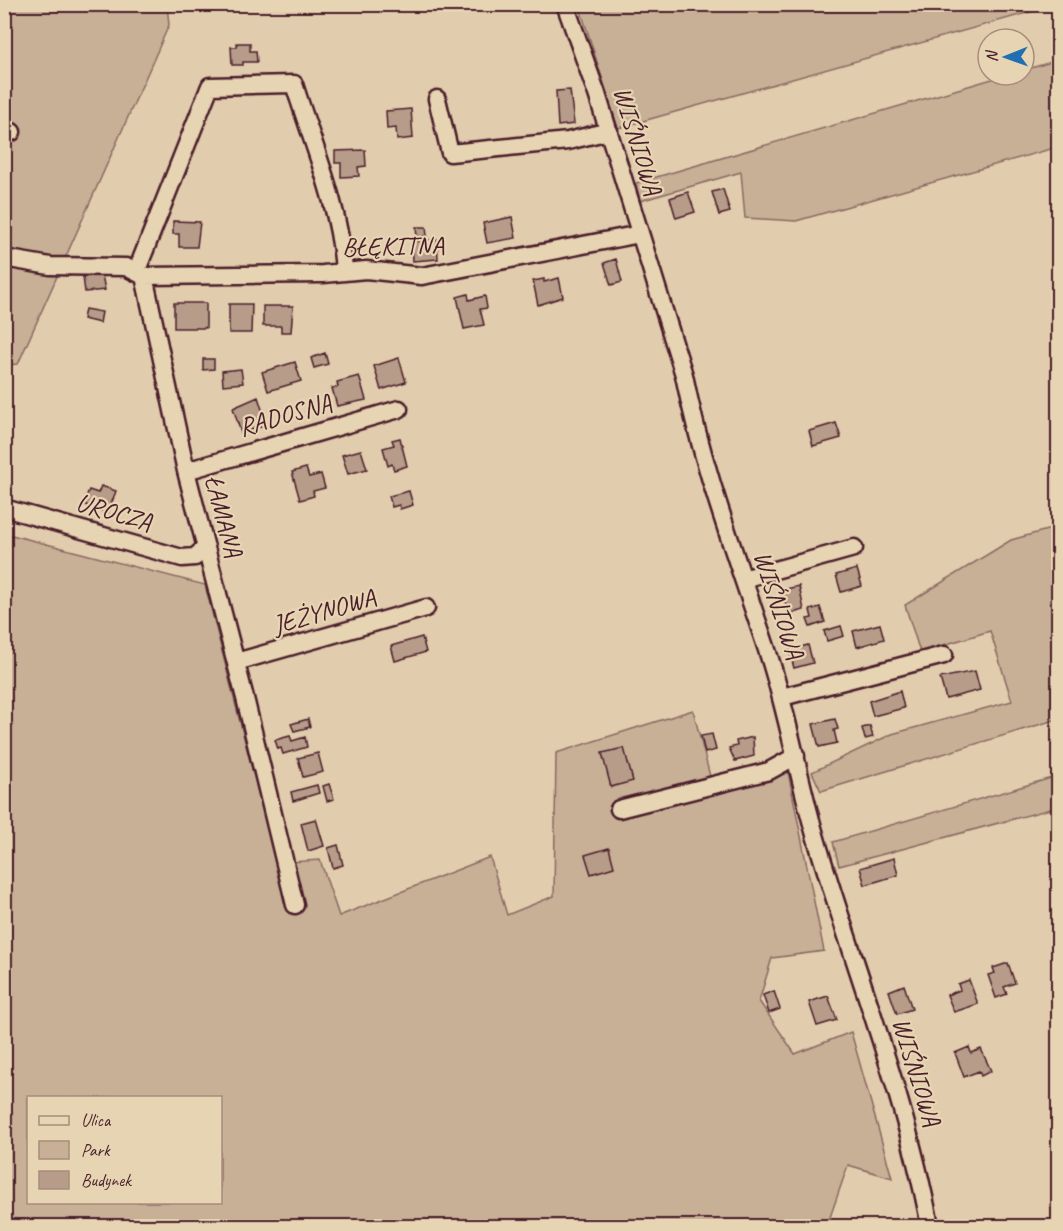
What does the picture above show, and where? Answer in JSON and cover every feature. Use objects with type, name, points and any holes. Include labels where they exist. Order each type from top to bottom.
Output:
[{"type":"street","name":"WIŚNIOWA","points":[[565,4],[609,131],[743,579],[782,697],[817,843],[911,1140],[930,1227]]},
{"type":"street","points":[[4,258],[50,266],[126,267],[140,273],[210,86],[294,84],[330,195],[342,249],[344,271]]},
{"type":"street","points":[[436,99],[450,153],[568,141],[609,131]]},
{"type":"street","name":"BŁĘKITNA","points":[[140,273],[366,270],[422,276],[640,234]]},
{"type":"street","name":"ŁAMANA","points":[[140,273],[186,471],[236,662],[295,905]]},
{"type":"street","name":"RADOSNA","points":[[186,471],[399,409]]},
{"type":"street","name":"UROCZA","points":[[4,508],[182,558],[195,557],[206,547]]},
{"type":"street","points":[[743,579],[854,548]]},
{"type":"street","name":"JEŻYNOWA","points":[[236,662],[426,608]]},
{"type":"street","points":[[782,697],[944,655]]},
{"type":"street","points":[[619,809],[769,771],[796,756]]},
{"type":"green space","points":[[579,4],[1055,5],[976,27],[618,128]]},
{"type":"green space","points":[[5,5],[167,5],[169,25],[18,364],[5,365]]},
{"type":"green space","points":[[1058,60],[1058,147],[796,221],[745,218],[741,172],[640,201],[636,183],[976,84],[976,87],[1036,87],[1036,66]]},
{"type":"green space","points":[[1058,527],[1058,719],[821,791],[812,772],[892,734],[1012,701],[990,631],[920,652],[905,605],[1011,540]]},
{"type":"green space","points":[[4,533],[205,585],[276,863],[320,860],[339,916],[490,857],[507,915],[554,896],[556,753],[693,710],[714,792],[788,772],[824,951],[772,958],[759,1001],[795,1054],[851,1032],[892,1178],[848,1165],[827,1226],[5,1226]]},
{"type":"green space","points":[[1058,776],[1058,807],[839,866],[833,842]]},
{"type":"building","points":[[237,43],[250,43],[250,51],[256,51],[257,62],[232,65],[231,47],[237,47]]},
{"type":"building","points":[[570,90],[574,124],[558,126],[556,91]]},
{"type":"building","points":[[411,109],[413,138],[397,140],[396,128],[387,129],[386,111]]},
{"type":"building","points":[[365,150],[366,166],[358,167],[359,176],[341,177],[341,163],[335,163],[335,151]]},
{"type":"building","points":[[723,189],[730,212],[719,215],[712,192]]},
{"type":"building","points":[[688,192],[695,212],[676,218],[670,198]]},
{"type":"building","points":[[512,217],[516,238],[487,243],[483,223]]},
{"type":"building","points":[[173,221],[200,222],[197,247],[179,247],[179,234],[173,234]]},
{"type":"building","points":[[416,227],[426,227],[427,236],[417,237]]},
{"type":"building","points":[[437,239],[438,259],[413,261],[412,242]]},
{"type":"building","points":[[616,259],[622,282],[611,285],[604,263]]},
{"type":"building","points":[[102,275],[105,290],[85,292],[83,277]]},
{"type":"building","points":[[559,278],[563,297],[538,305],[533,281],[544,279],[544,282]]},
{"type":"building","points":[[468,294],[469,300],[485,296],[487,308],[480,309],[484,325],[464,329],[457,297]]},
{"type":"building","points":[[174,303],[206,303],[206,328],[174,328]]},
{"type":"building","points":[[229,304],[252,304],[251,333],[229,333]]},
{"type":"building","points":[[263,306],[293,306],[291,332],[281,332],[281,326],[263,326]]},
{"type":"building","points":[[85,309],[102,312],[100,323],[83,319]]},
{"type":"building","points":[[325,353],[328,364],[314,368],[311,358]]},
{"type":"building","points":[[399,358],[406,382],[381,390],[374,366]]},
{"type":"building","points":[[203,359],[214,359],[214,369],[203,370]]},
{"type":"building","points":[[295,362],[301,381],[268,391],[262,372]]},
{"type":"building","points":[[241,369],[243,383],[223,385],[222,371]]},
{"type":"building","points":[[359,376],[366,400],[337,406],[332,388],[338,387],[337,382]]},
{"type":"building","points":[[258,397],[267,425],[241,433],[233,408]]},
{"type":"building","points":[[836,423],[841,438],[813,446],[809,431]]},
{"type":"building","points":[[400,438],[407,466],[394,470],[392,464],[388,466],[383,448],[394,445],[392,440]]},
{"type":"building","points":[[361,450],[367,469],[348,474],[342,455]]},
{"type":"building","points":[[306,468],[309,477],[321,474],[325,488],[313,491],[314,496],[300,500],[292,472]]},
{"type":"building","points":[[101,486],[116,491],[108,513],[83,504],[89,490],[98,493]]},
{"type":"building","points":[[409,491],[413,505],[400,509],[399,505],[392,507],[389,496]]},
{"type":"building","points":[[857,569],[862,586],[841,592],[836,575]]},
{"type":"building","points":[[799,586],[804,610],[788,614],[782,590]]},
{"type":"building","points":[[820,607],[825,622],[810,627],[807,619],[812,618],[810,610]]},
{"type":"building","points":[[880,624],[884,639],[857,647],[853,631]]},
{"type":"building","points":[[841,626],[844,636],[827,641],[824,631]]},
{"type":"building","points":[[422,637],[426,652],[395,661],[391,646]]},
{"type":"building","points":[[808,645],[813,663],[794,668],[789,650]]},
{"type":"building","points":[[975,671],[980,690],[946,699],[940,678]]},
{"type":"building","points":[[900,691],[904,708],[873,716],[869,701]]},
{"type":"building","points":[[308,719],[310,727],[294,731],[291,724]]},
{"type":"building","points":[[835,719],[838,729],[834,730],[837,743],[819,747],[813,724]]},
{"type":"building","points":[[870,726],[873,737],[865,739],[862,728]]},
{"type":"building","points":[[712,734],[716,750],[705,753],[701,736]]},
{"type":"building","points":[[290,736],[292,741],[305,737],[307,747],[283,754],[281,748],[278,749],[275,740]]},
{"type":"building","points":[[753,737],[754,756],[735,761],[729,748],[737,746],[736,741]]},
{"type":"building","points":[[624,748],[633,781],[611,787],[602,753]]},
{"type":"building","points":[[318,753],[323,772],[303,777],[298,758]]},
{"type":"building","points":[[329,784],[334,799],[327,801],[323,786]]},
{"type":"building","points":[[317,785],[319,793],[293,801],[291,792]]},
{"type":"building","points":[[316,819],[324,846],[308,851],[301,823]]},
{"type":"building","points":[[338,845],[343,865],[333,868],[328,848]]},
{"type":"building","points":[[609,848],[614,867],[591,874],[585,855]]},
{"type":"building","points":[[894,858],[898,875],[865,885],[860,868]]},
{"type":"building","points":[[1008,963],[1015,983],[1004,987],[1007,994],[996,998],[988,975],[995,973],[993,968]]},
{"type":"building","points":[[969,980],[978,1004],[954,1012],[947,995],[960,990],[958,984]]},
{"type":"building","points":[[904,985],[912,1009],[897,1014],[889,991]]},
{"type":"building","points":[[774,991],[780,1009],[769,1013],[763,995]]},
{"type":"building","points":[[828,996],[837,1020],[817,1026],[809,1002]]},
{"type":"building","points":[[969,1047],[971,1053],[981,1049],[991,1071],[981,1076],[979,1071],[964,1077],[955,1053]]},
{"type":"building","points":[[1044,1220],[1047,1226],[1031,1226]]}]
